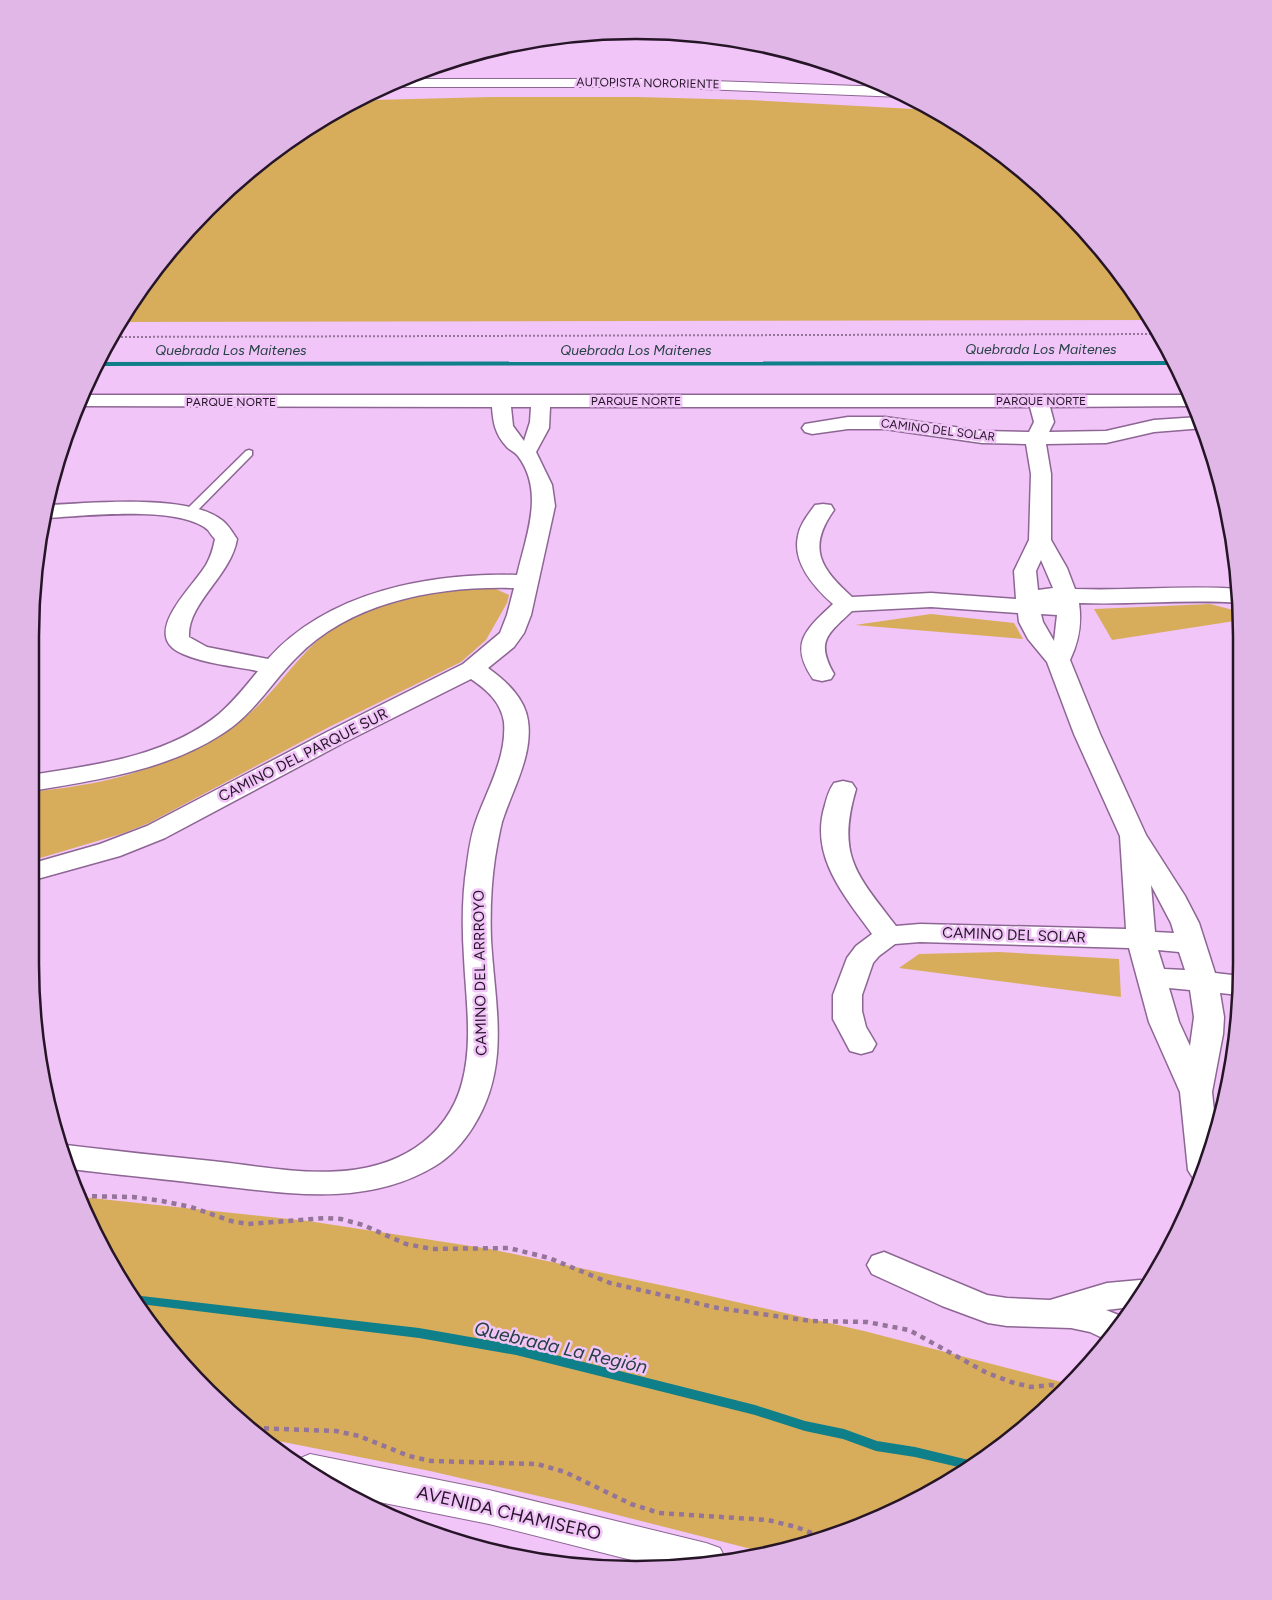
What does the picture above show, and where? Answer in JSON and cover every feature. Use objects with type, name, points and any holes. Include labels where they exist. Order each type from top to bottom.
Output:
[{"type":"main road","name":"AUTOPISTA NORORIENTE","points":[[431,75],[685,76],[861,82]]},
{"type":"main road","points":[[405,85],[445,82]]},
{"type":"main road","name":"AUTOPISTA NORORIENTE","points":[[410,83],[661,83],[881,91]]},
{"type":"main road","name":"AVENIDA CHAMISERO","points":[[328,1476],[489,1507],[694,1558]]},
{"type":"street","name":"PARQUE NORTE","points":[[86,402],[1185,401]]},
{"type":"street","points":[[502,402],[503,426],[506,433],[513,442],[526,452],[535,442],[541,426],[540,402]]},
{"type":"street","name":"CAMINO DEL SOLAR","points":[[1006,402],[1013,422],[1035,439]]},
{"type":"street","points":[[1039,402],[1044,422],[1035,439],[1041,474],[1040,540],[1025,571],[1027,600],[1035,631],[1058,660],[1087,734],[1133,835],[1180,910],[1192,944],[1203,982],[1209,1017],[1208,1034],[1196,1092],[1202,1155]]},
{"type":"street","name":"CAMINO DEL SOLAR","points":[[812,428],[848,423],[884,423],[977,436],[1035,439],[1092,438],[1154,426],[1194,423]]},
{"type":"street","name":"CAMINO DEL PARQUE SUR","points":[[39,870],[110,850],[156,832],[336,737],[472,669],[497,651],[512,633],[519,615],[526,582],[536,550],[544,506],[542,485],[526,452]]},
{"type":"street","points":[[52,512],[150,509],[189,513],[208,519],[217,525],[224,532],[227,546],[219,562],[184,611],[176,631],[177,638],[191,650],[202,654],[274,667]]},
{"type":"street","points":[[823,510],[808,532],[808,550],[816,571],[824,583],[846,604]]},
{"type":"street","points":[[1040,540],[1058,568],[1066,602],[1069,623],[1068,632],[1058,660]]},
{"type":"street","points":[[39,782],[115,769],[179,748],[214,729],[228,720],[248,701],[274,667],[295,646],[320,626],[336,617],[374,602],[420,590],[462,583],[498,580],[526,582]]},
{"type":"street","points":[[822,674],[814,660],[812,647],[814,640],[826,623],[846,604],[931,600],[1066,602],[1128,596],[1201,593],[1232,595]]},
{"type":"street","name":"CAMINO DEL ARRROYO","points":[[71,1159],[296,1182],[341,1184],[384,1177],[405,1168],[424,1158],[453,1133],[467,1111],[484,1052],[477,942],[478,877],[488,825],[513,753],[517,725],[515,713],[502,692],[472,669]]},
{"type":"street","points":[[844,789],[834,819],[833,831],[836,855],[851,886],[888,936]]},
{"type":"street","points":[[1133,835],[1141,940],[1164,1022],[1196,1092]]},
{"type":"street","name":"CAMINO DEL SOLAR","points":[[861,1044],[852,1031],[848,1018],[847,995],[859,962],[864,954],[888,936],[920,932],[1141,940],[1192,944]]},
{"type":"street","points":[[1151,977],[1232,984]]},
{"type":"street","points":[[884,1265],[944,1293],[990,1310],[1054,1312],[1095,1318],[1111,1326]]},
{"type":"street","points":[[1054,1312],[1107,1296],[1135,1293]]},
{"type":"lane","points":[[189,513],[249,453]]},
{"type":"path","points":[[119,337],[1151,334]]},
{"type":"path","points":[[85,1196],[132,1197],[162,1201],[191,1207],[231,1221],[248,1224],[326,1218],[341,1219],[363,1225],[406,1244],[432,1249],[492,1247],[525,1251],[610,1283],[718,1308],[811,1321],[867,1322],[909,1330],[987,1373],[1031,1387],[1057,1387]]},
{"type":"path","points":[[260,1428],[326,1429],[351,1434],[406,1455],[430,1461],[474,1464],[529,1462],[551,1467],[632,1504],[658,1512],[685,1517],[768,1519],[814,1534]]},
{"type":"shaded area","points":[[491,97],[638,97],[748,100],[917,109],[968,139],[1030,187],[1085,242],[1110,272],[1143,320],[128,322],[162,272],[187,242],[242,187],[304,139],[373,100]]},
{"type":"shaded area","points":[[479,588],[496,589],[509,595],[507,603],[486,640],[461,662],[329,727],[149,823],[121,834],[39,858],[39,791],[113,779],[160,763],[240,721],[261,703],[316,642],[332,629],[371,610],[437,593]]},
{"type":"shaded area","points":[[1210,604],[1232,610],[1233,621],[1112,640],[1094,609]]},
{"type":"shaded area","points":[[931,614],[1014,623],[1023,639],[855,625]]},
{"type":"shaded area","points":[[999,952],[1119,959],[1121,997],[899,968],[919,954]]},
{"type":"shaded area","points":[[86,1197],[308,1221],[490,1249],[864,1331],[1062,1382],[1030,1413],[1000,1438],[968,1461],[935,1481],[865,1516],[828,1530],[754,1550],[582,1506],[430,1471],[275,1440],[272,1438],[214,1386],[162,1328],[139,1296],[119,1263]]},
{"type":"waterway","name":"Quebrada Los Maitenes","points":[[104,364],[1167,363]]},
{"type":"waterway","name":"Quebrada La Región","points":[[142,1300],[419,1333],[516,1350],[755,1410],[805,1426],[844,1434],[876,1446],[915,1452],[964,1463]]}]
